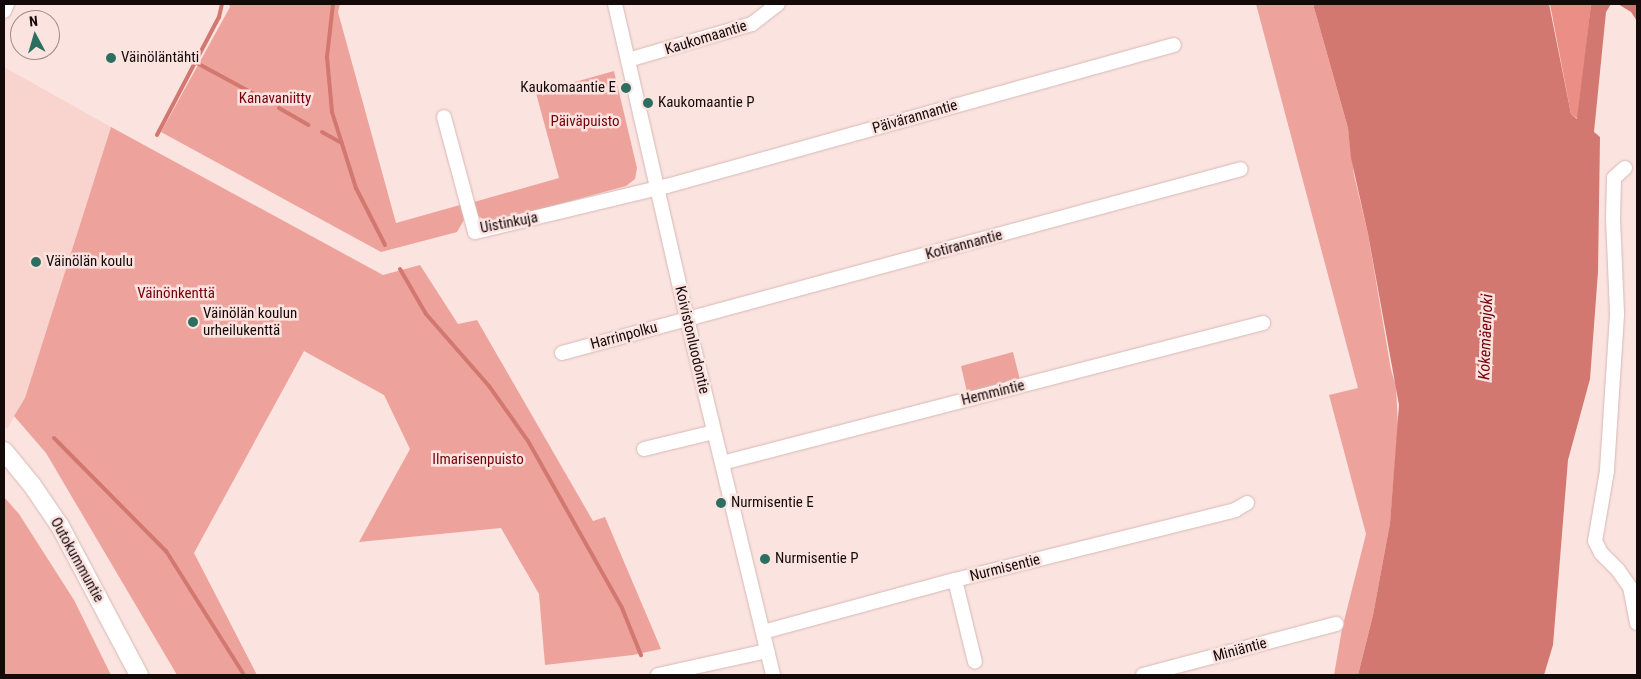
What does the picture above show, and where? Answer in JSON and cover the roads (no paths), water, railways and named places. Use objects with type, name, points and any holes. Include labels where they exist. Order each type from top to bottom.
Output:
[{"type":"street","points":[[4,10],[7,4]]},
{"type":"street","name":"Koivistonluodontie","points":[[614,4],[686,319],[773,675]]},
{"type":"street","name":"Kaukomaantie","points":[[628,60],[752,24],[778,4]]},
{"type":"street","name":"Päivärannantie","points":[[656,188],[1174,44]]},
{"type":"street","name":"Uistinkuja","points":[[444,117],[475,232],[656,188]]},
{"type":"street","points":[[1625,168],[1614,178],[1613,218],[1617,315],[1607,471],[1595,541],[1601,553],[1618,570],[1630,588],[1637,623]]},
{"type":"street","name":"Kotirannantie","points":[[686,319],[1241,169]]},
{"type":"street","name":"Harrinpolku","points":[[562,353],[686,319]]},
{"type":"street","name":"Hemmintie","points":[[722,464],[1263,323]]},
{"type":"street","points":[[644,449],[714,432]]},
{"type":"street","name":"Outokummuntie","points":[[4,451],[60,526],[140,675]]},
{"type":"street","name":"Nurmisentie","points":[[763,632],[955,580],[1235,510],[1247,503]]},
{"type":"street","points":[[955,580],[975,662]]},
{"type":"street","name":"Miniäntie","points":[[1143,675],[1197,669],[1336,624]]},
{"type":"street","points":[[658,675],[768,652]]},
{"type":"water","name":"Kokemäenjoki","points":[[1313,4],[1549,4],[1571,114],[1577,119],[1591,4],[1611,4],[1606,12],[1594,132],[1600,137],[1598,272],[1590,379],[1568,460],[1553,645],[1544,675],[1358,675],[1373,615],[1390,523],[1399,405],[1368,234],[1351,158],[1348,128]]},
{"type":"water","points":[[1618,4],[1637,4],[1637,21],[1631,12]]},
{"type":"waterway","points":[[157,135],[219,17],[222,4]]},
{"type":"waterway","points":[[333,4],[327,57],[332,112],[356,188],[385,245]]},
{"type":"waterway","points":[[195,62],[267,101]]},
{"type":"waterway","points":[[279,108],[308,125]]},
{"type":"waterway","points":[[322,132],[342,143]]},
{"type":"waterway","points":[[400,269],[426,314],[489,386],[528,441],[622,608],[641,655]]},
{"type":"waterway","points":[[54,438],[166,551],[244,675]]},
{"type":"place","name":"Väinöläntähti","points":[[111,58]]},
{"type":"place","name":"Kaukomaantie E","points":[[626,88]]},
{"type":"place","name":"Kaukomaantie P","points":[[648,103]]},
{"type":"place","name":"Väinölän koulu","points":[[36,262]]},
{"type":"place","name":"Väinölän koulun urheilukenttä","points":[[193,322]]},
{"type":"place","name":"Nurmisentie E","points":[[721,503]]},
{"type":"place","name":"Nurmisentie P","points":[[765,559]]},
{"type":"park label","name":"Kanavaniitty","points":[[275,99]]},
{"type":"park label","name":"Päiväpuisto","points":[[585,122]]},
{"type":"park label","name":"Väinönkenttä","points":[[176,294]]},
{"type":"park label","name":"Ilmarisenpuisto","points":[[478,460]]}]
